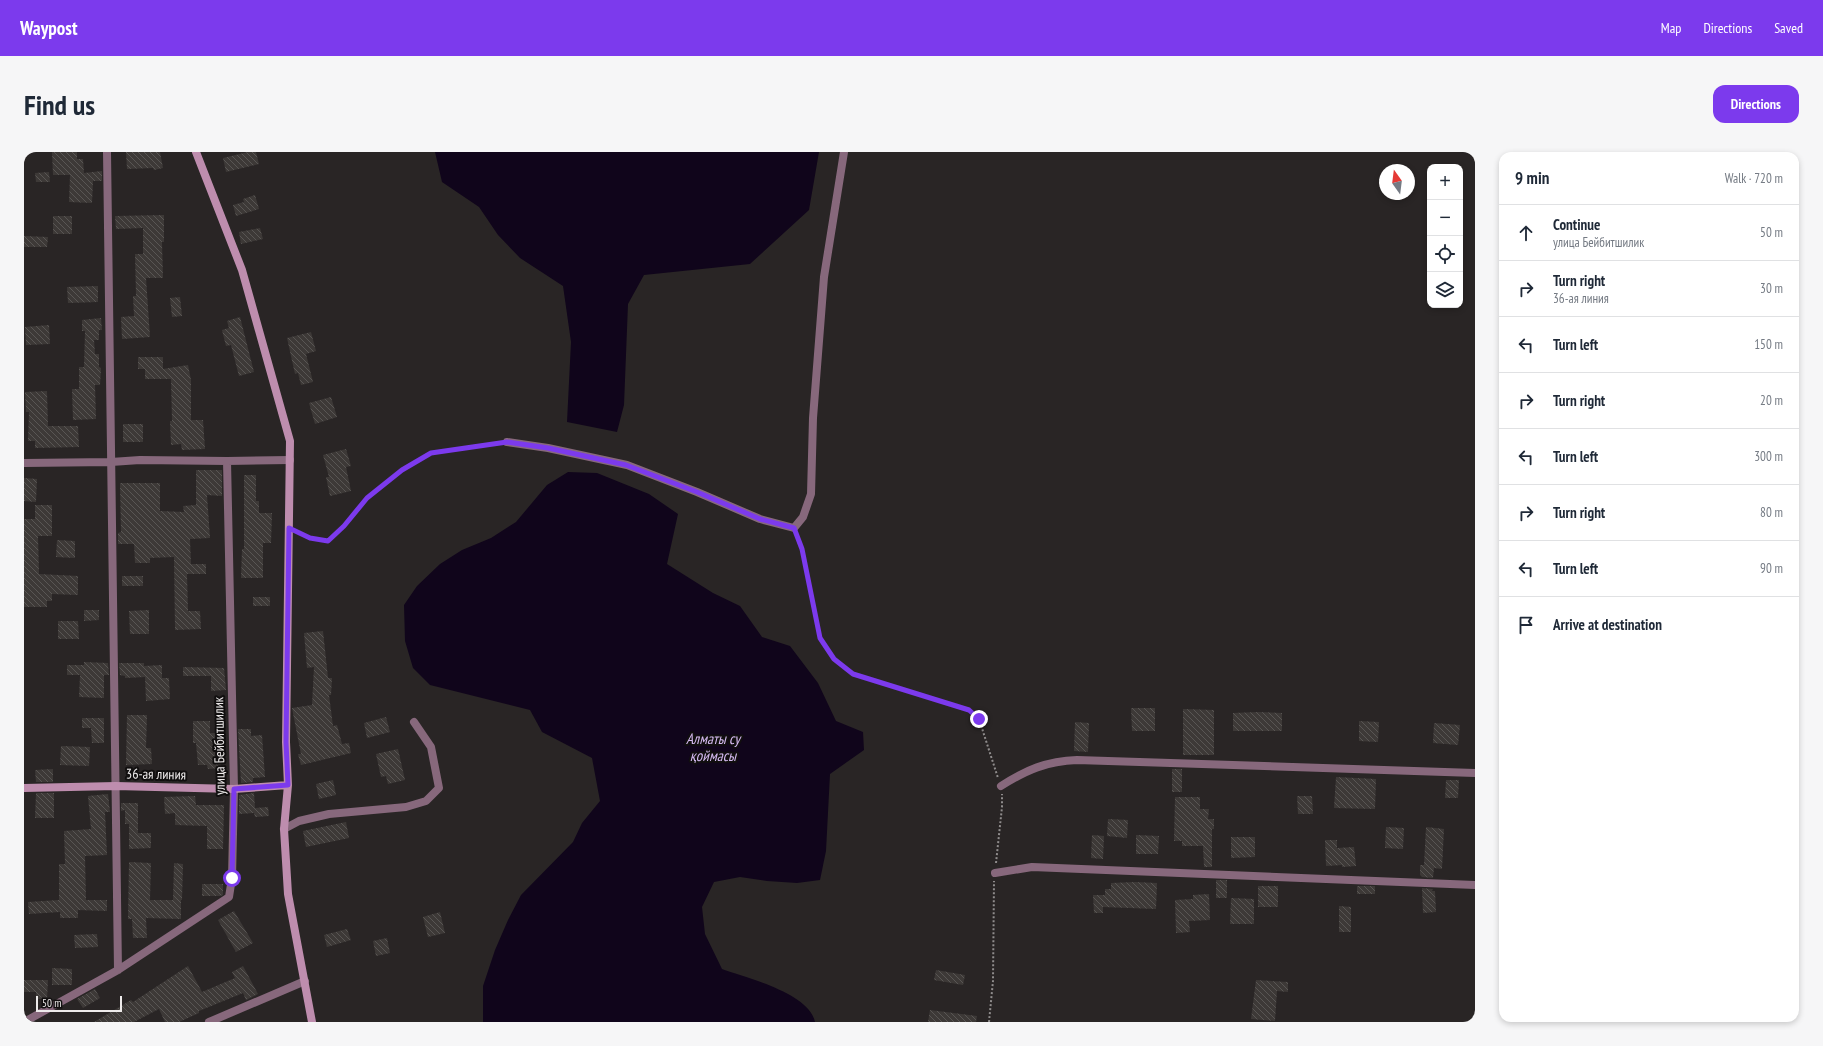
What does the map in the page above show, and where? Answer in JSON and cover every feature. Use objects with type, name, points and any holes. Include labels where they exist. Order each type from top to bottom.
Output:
[{"type":"street","points":[[24,1022],[118,970],[107,152]]},
{"type":"street","points":[[196,152],[242,270],[290,441],[286,742],[288,785],[284,830],[288,894],[312,1022]]},
{"type":"street","points":[[507,442],[548,448],[626,465],[697,492],[760,519],[794,528],[803,517],[811,494],[814,418],[824,277],[844,152]]},
{"type":"street","points":[[24,463],[111,462],[140,460],[227,462],[290,460]]},
{"type":"street","name":"улица Бейбитшилик","points":[[118,970],[229,897],[232,878],[234,789],[227,462]]},
{"type":"street","points":[[284,830],[299,821],[329,814],[406,807],[426,801],[439,788],[431,747],[414,722]]},
{"type":"street","points":[[1001,786],[1018,775],[1037,767],[1057,761],[1078,760],[1475,773]]},
{"type":"street","name":"36-ая линия","points":[[24,788],[116,786],[234,789],[288,785]]},
{"type":"street","points":[[995,872],[1032,867],[1475,885]]},
{"type":"street","points":[[208,1022],[305,980]]},
{"type":"path","points":[[289,528],[310,538],[328,541],[344,526],[367,498],[402,470],[431,453],[507,442]]},
{"type":"path","points":[[794,528],[802,549],[820,638],[834,659],[853,674],[969,710],[979,719],[1001,786],[1002,807],[993,887],[993,981],[989,1022]]},
{"type":"water","points":[[435,152],[819,152],[809,210],[750,264],[644,275],[628,304],[624,405],[617,432],[567,422],[571,342],[563,286],[520,258],[498,235],[479,207],[442,182]]},
{"type":"water","name":"Алматы су қоймасы","points":[[568,472],[597,473],[649,494],[678,514],[667,564],[713,593],[740,606],[762,637],[790,646],[818,683],[836,721],[863,732],[864,750],[830,774],[826,851],[820,880],[797,883],[740,877],[714,882],[702,907],[705,934],[722,969],[761,982],[790,995],[810,1012],[815,1022],[483,1022],[483,986],[495,950],[521,895],[573,842],[582,823],[600,801],[592,758],[542,732],[530,710],[430,685],[413,668],[405,641],[404,605],[417,586],[440,564],[462,550],[491,538],[516,522],[547,485]]},
{"type":"building","points":[[52,152],[77,152],[77,159],[83,159],[84,173],[102,171],[102,181],[93,181],[92,203],[69,202],[70,175],[53,175]]},
{"type":"building","points":[[126,152],[160,152],[163,168],[154,170],[153,168],[127,169]]},
{"type":"building","points":[[248,152],[256,152],[259,164],[226,172],[223,158]]},
{"type":"building","points":[[49,172],[50,182],[36,182],[35,173]]},
{"type":"building","points":[[255,195],[259,209],[236,216],[233,205],[244,202],[243,199]]},
{"type":"building","points":[[164,215],[164,242],[162,242],[163,278],[146,278],[150,337],[122,339],[121,317],[134,316],[133,296],[136,296],[135,254],[143,254],[143,228],[116,229],[115,216]]},
{"type":"building","points":[[53,216],[72,216],[72,234],[53,234]]},
{"type":"building","points":[[260,228],[263,239],[241,244],[239,232]]},
{"type":"building","points":[[24,236],[48,237],[47,247],[24,247]]},
{"type":"building","points":[[98,286],[98,302],[68,303],[67,287]]},
{"type":"building","points":[[180,297],[182,316],[172,317],[170,298]]},
{"type":"building","points":[[240,317],[254,372],[239,376],[231,345],[226,346],[222,330],[229,328],[227,321]]},
{"type":"building","points":[[101,318],[102,330],[99,330],[99,340],[94,340],[95,354],[99,354],[99,367],[101,368],[100,385],[95,385],[96,419],[73,420],[72,389],[79,389],[79,367],[84,367],[85,331],[82,331],[82,320]]},
{"type":"building","points":[[49,325],[50,344],[26,345],[25,327]]},
{"type":"building","points":[[311,332],[316,351],[306,354],[313,382],[301,385],[298,373],[295,374],[287,338]]},
{"type":"building","points":[[138,357],[163,357],[163,369],[188,365],[191,380],[191,420],[203,420],[205,449],[182,450],[181,444],[171,445],[171,379],[145,379],[145,369],[138,369]]},
{"type":"building","points":[[47,391],[48,426],[78,426],[79,447],[35,448],[35,441],[28,441],[29,412],[26,412],[25,392]]},
{"type":"building","points":[[331,397],[337,417],[315,424],[309,403]]},
{"type":"building","points":[[123,424],[143,424],[143,442],[123,442]]},
{"type":"building","points":[[346,449],[351,466],[346,467],[351,491],[330,496],[326,477],[329,477],[323,455]]},
{"type":"building","points":[[196,470],[222,470],[222,496],[207,495],[210,538],[190,539],[191,564],[206,564],[206,574],[187,574],[188,611],[200,611],[201,629],[175,630],[174,557],[150,558],[150,563],[135,563],[134,544],[118,544],[118,533],[121,532],[120,483],[160,483],[160,511],[184,512],[183,506],[196,505]]},
{"type":"building","points":[[244,475],[256,475],[256,501],[259,501],[259,513],[272,513],[271,543],[263,543],[263,578],[241,578],[242,549],[244,549]]},
{"type":"building","points":[[24,478],[37,479],[36,502],[24,501]]},
{"type":"building","points":[[35,505],[52,505],[52,536],[38,536],[39,574],[78,576],[78,595],[52,594],[52,601],[47,601],[47,607],[24,607],[24,519],[35,519]]},
{"type":"building","points":[[57,540],[75,541],[75,558],[56,557]]},
{"type":"building","points":[[122,576],[143,576],[143,586],[122,586]]},
{"type":"building","points":[[253,597],[270,597],[270,606],[253,606]]},
{"type":"building","points":[[84,610],[99,610],[99,620],[84,621]]},
{"type":"building","points":[[149,610],[149,634],[130,634],[129,611]]},
{"type":"building","points":[[58,621],[78,621],[79,639],[58,639]]},
{"type":"building","points":[[323,631],[328,678],[332,678],[331,695],[329,695],[333,726],[337,725],[342,744],[349,743],[351,753],[301,765],[298,754],[301,754],[292,708],[312,705],[314,667],[307,668],[304,633]]},
{"type":"building","points":[[84,662],[108,663],[109,675],[104,675],[104,698],[79,697],[80,675],[67,675],[67,665],[84,665]]},
{"type":"building","points":[[119,663],[144,663],[144,666],[162,665],[162,678],[169,678],[170,699],[146,701],[145,677],[125,678],[125,676],[120,675]]},
{"type":"building","points":[[183,667],[224,668],[226,690],[211,691],[211,676],[183,676]]},
{"type":"building","points":[[1131,708],[1155,708],[1155,731],[1132,731]]},
{"type":"building","points":[[1183,709],[1214,710],[1214,755],[1183,755]]},
{"type":"building","points":[[1233,713],[1282,713],[1282,731],[1233,731]]},
{"type":"building","points":[[127,715],[147,715],[146,748],[151,748],[152,764],[126,765]]},
{"type":"building","points":[[386,717],[390,732],[367,738],[364,723]]},
{"type":"building","points":[[82,718],[104,718],[104,743],[92,743],[91,728],[82,728]]},
{"type":"building","points":[[193,721],[210,721],[210,733],[215,733],[215,748],[219,748],[221,768],[208,769],[207,765],[198,765],[196,743],[193,743]]},
{"type":"building","points":[[1359,721],[1379,722],[1378,742],[1359,741]]},
{"type":"building","points":[[1075,722],[1089,723],[1088,752],[1074,751]]},
{"type":"building","points":[[1434,723],[1460,725],[1458,745],[1433,743]]},
{"type":"building","points":[[238,729],[251,729],[251,736],[262,735],[265,777],[253,778],[253,782],[241,783]]},
{"type":"building","points":[[61,746],[90,747],[89,766],[60,765]]},
{"type":"building","points":[[398,749],[405,780],[388,784],[386,776],[381,777],[376,754]]},
{"type":"building","points":[[53,769],[53,782],[36,782],[35,770]]},
{"type":"building","points":[[1172,769],[1182,769],[1182,792],[1172,792]]},
{"type":"building","points":[[1336,777],[1376,779],[1375,809],[1334,808]]},
{"type":"building","points":[[333,780],[336,795],[319,799],[316,784]]},
{"type":"building","points":[[1446,780],[1459,780],[1458,798],[1445,798]]},
{"type":"building","points":[[36,793],[54,793],[54,818],[35,818]]},
{"type":"building","points":[[254,793],[255,808],[268,807],[269,816],[255,817],[254,813],[239,814],[239,795]]},
{"type":"building","points":[[108,794],[110,812],[105,812],[107,855],[85,856],[86,900],[107,900],[107,911],[78,910],[78,918],[60,918],[60,912],[29,914],[28,902],[59,900],[59,864],[65,864],[64,831],[91,829],[88,796]]},
{"type":"building","points":[[195,796],[196,805],[224,805],[223,849],[207,849],[207,826],[175,825],[175,813],[165,814],[164,797]]},
{"type":"building","points":[[1297,796],[1312,796],[1313,814],[1298,814]]},
{"type":"building","points":[[1175,797],[1200,797],[1200,809],[1209,809],[1208,819],[1214,819],[1214,829],[1212,829],[1212,867],[1204,867],[1203,846],[1182,846],[1182,841],[1174,841]]},
{"type":"building","points":[[121,803],[138,803],[138,833],[151,833],[151,848],[129,849],[129,824],[125,824],[125,810],[121,811]]},
{"type":"building","points":[[1108,819],[1128,820],[1127,838],[1107,836]]},
{"type":"building","points":[[346,822],[349,838],[306,847],[303,831]]},
{"type":"building","points":[[1386,827],[1404,828],[1403,849],[1385,848]]},
{"type":"building","points":[[1426,827],[1444,829],[1442,869],[1434,868],[1433,878],[1422,877],[1420,875],[1420,865],[1424,865]]},
{"type":"building","points":[[1092,835],[1104,836],[1103,859],[1091,858]]},
{"type":"building","points":[[1136,835],[1159,836],[1158,854],[1136,854]]},
{"type":"building","points":[[1231,837],[1255,837],[1255,857],[1231,858]]},
{"type":"building","points":[[1325,840],[1337,840],[1337,848],[1354,847],[1356,866],[1326,866]]},
{"type":"building","points":[[129,862],[151,863],[150,900],[181,900],[181,919],[146,918],[147,938],[133,938],[132,919],[128,919]]},
{"type":"building","points":[[174,863],[183,864],[182,900],[173,900]]},
{"type":"building","points":[[1216,880],[1227,880],[1227,898],[1216,898]]},
{"type":"building","points":[[1111,883],[1157,883],[1156,909],[1103,907],[1103,913],[1094,913],[1093,895],[1105,895],[1105,889],[1111,889]]},
{"type":"building","points":[[202,884],[223,884],[223,895],[202,896]]},
{"type":"building","points":[[1258,886],[1278,886],[1278,907],[1258,907]]},
{"type":"building","points":[[1357,886],[1375,886],[1375,894],[1357,894]]},
{"type":"building","points":[[1422,888],[1433,889],[1432,891],[1435,891],[1436,912],[1423,913]]},
{"type":"building","points":[[1209,894],[1210,920],[1189,921],[1190,932],[1176,933],[1175,900],[1193,899],[1193,895]]},
{"type":"building","points":[[1231,898],[1254,899],[1254,924],[1230,924]]},
{"type":"building","points":[[1339,906],[1351,907],[1351,932],[1339,932]]},
{"type":"building","points":[[234,911],[253,943],[236,952],[218,920]]},
{"type":"building","points":[[440,912],[445,933],[428,937],[423,917]]},
{"type":"building","points":[[347,929],[351,940],[327,947],[324,935]]},
{"type":"building","points":[[97,934],[98,947],[75,948],[74,935]]},
{"type":"building","points":[[387,938],[390,953],[376,956],[373,941]]},
{"type":"building","points":[[188,966],[202,992],[235,978],[232,972],[243,966],[258,994],[246,1000],[243,993],[199,1011],[199,1013],[179,1022],[165,1022],[159,1009],[134,1022],[94,1022],[131,1000],[133,1002]]},
{"type":"building","points":[[52,968],[72,969],[72,985],[52,985]]},
{"type":"building","points":[[936,970],[965,975],[963,985],[934,980]]},
{"type":"building","points":[[24,980],[48,980],[47,999],[36,999],[36,992],[24,992]]},
{"type":"building","points":[[1256,980],[1288,982],[1288,992],[1277,991],[1275,1021],[1251,1019]]},
{"type":"building","points":[[95,989],[100,998],[83,1008],[77,999]]},
{"type":"building","points":[[930,1010],[977,1016],[976,1022],[928,1022]]},
{"type":"route","points":[[232,878],[234,789],[288,785],[286,742],[289,528],[310,538],[328,541],[344,526],[367,498],[402,470],[431,453],[507,442],[548,448],[626,465],[697,492],[760,519],[794,528],[802,549],[820,638],[834,659],[853,674],[969,710],[979,719]]}]
